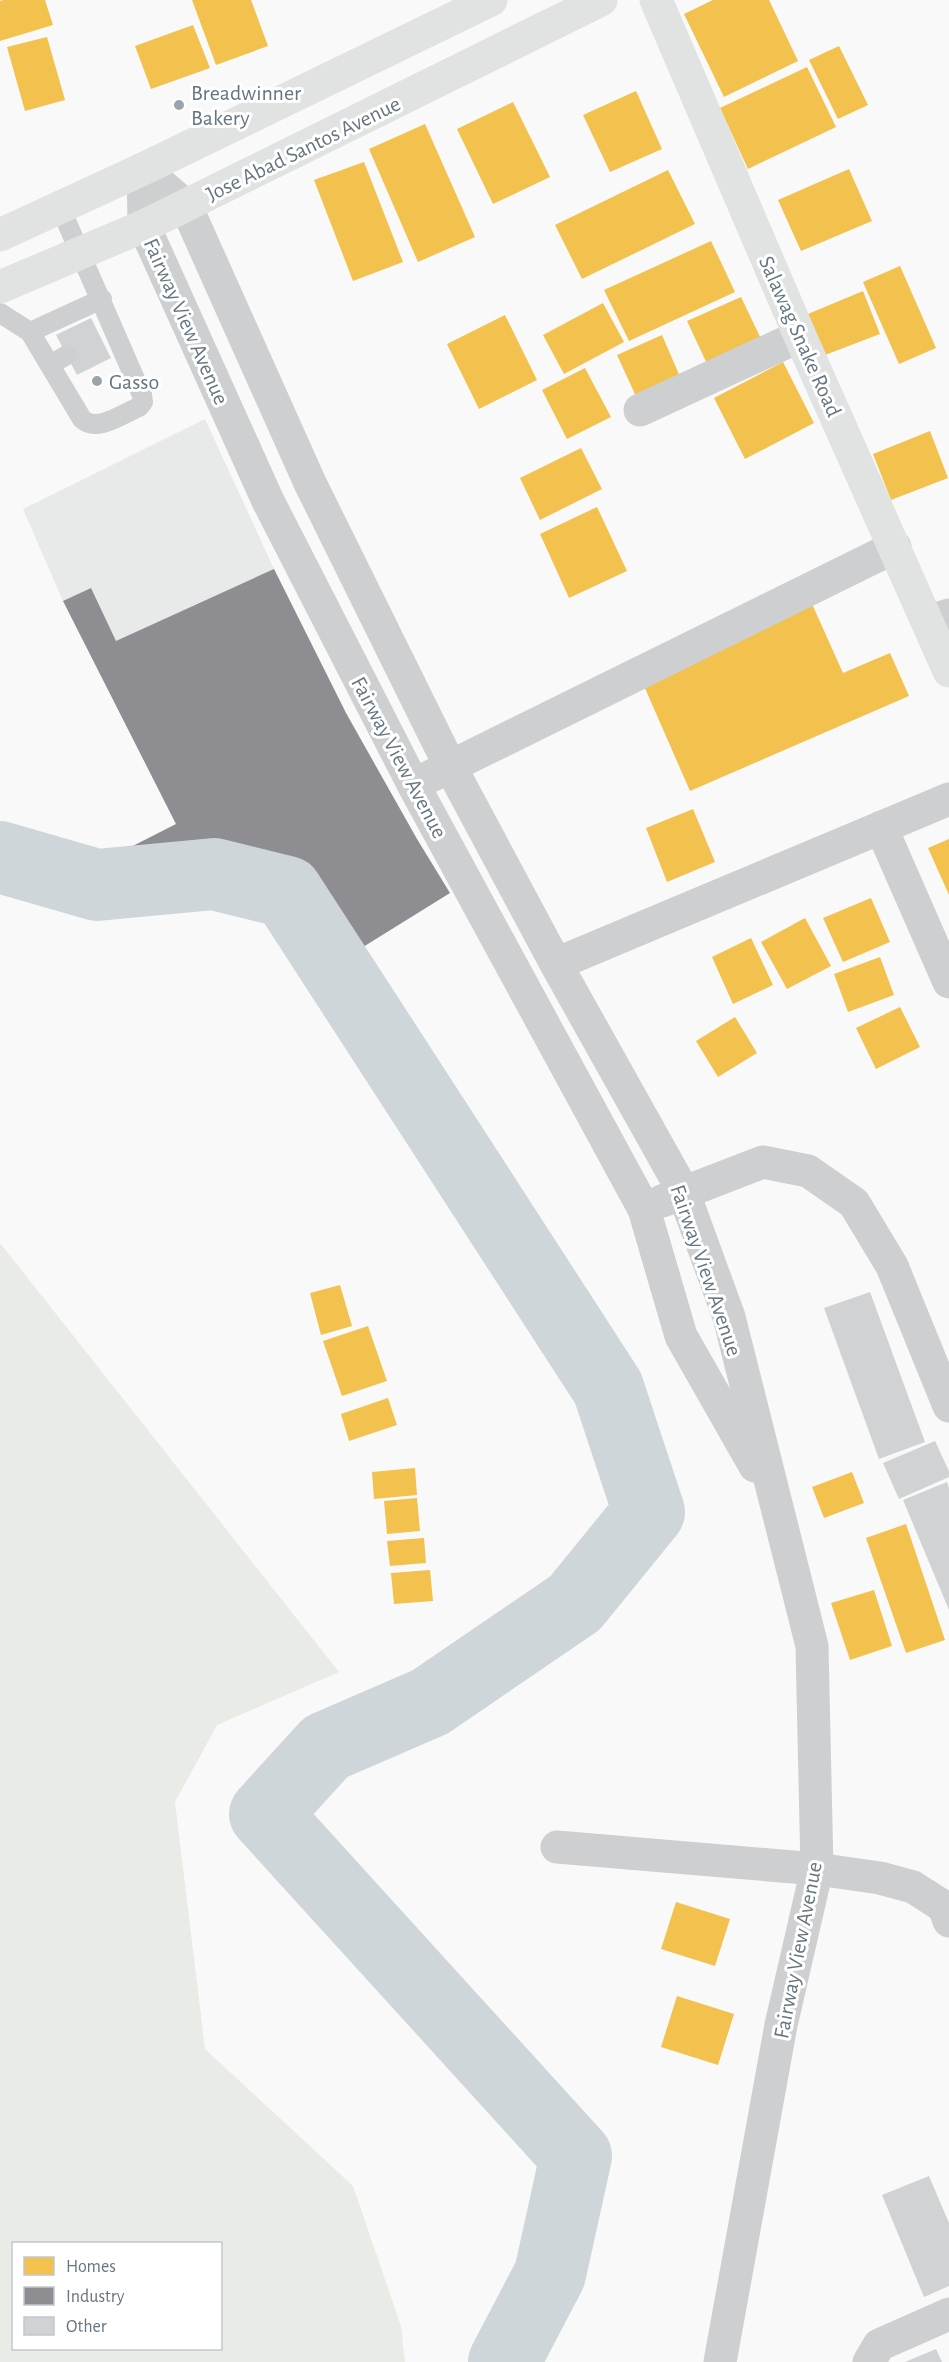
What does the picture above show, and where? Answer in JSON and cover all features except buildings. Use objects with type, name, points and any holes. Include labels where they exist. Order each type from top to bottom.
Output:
[{"type":"main road","points":[[0,235],[143,169],[491,0]]},
{"type":"main road","name":"Jose Abad Santos Avenue","points":[[0,287],[81,254],[186,206],[601,0]]},
{"type":"main road","name":"Salawag Snake Road","points":[[656,0],[800,336],[895,547],[939,618],[949,671]]},
{"type":"street","name":"Fairway View Avenue","points":[[143,169],[186,206],[310,483],[450,766],[556,964],[683,1191],[729,1317],[812,1646],[817,1869],[781,2025],[720,2362]]},
{"type":"street","name":"Fairway View Avenue","points":[[143,169],[144,226],[268,501],[414,786],[644,1209],[681,1335],[775,1502]]},
{"type":"street","points":[[640,410],[800,336]]},
{"type":"street","points":[[268,501],[310,483]]},
{"type":"street","points":[[414,786],[450,766],[895,547]]},
{"type":"street","points":[[556,964],[949,799]]},
{"type":"street","points":[[881,827],[949,982]]},
{"type":"street","points":[[644,1209],[683,1191],[763,1162],[808,1171],[854,1203],[892,1266],[949,1406]]},
{"type":"street","points":[[557,1847],[817,1869],[880,1878],[913,1887],[944,1907],[949,1921]]},
{"type":"street","points":[[868,2362],[879,2345],[949,2314]]},
{"type":"lane","points":[[0,313],[30,332],[88,425],[97,425],[139,407],[143,402],[142,394],[109,335],[102,299],[60,207]]},
{"type":"lane","points":[[30,332],[102,299]]},
{"type":"lane","points":[[50,365],[67,355]]},
{"type":"shaded area","points":[[205,419],[274,569],[346,713],[176,824],[63,601],[23,509]]},
{"type":"shaded area","points":[[0,1243],[339,1672],[217,1725],[175,1802],[205,2049],[353,2186],[401,2326],[405,2362],[0,2362]]},
{"type":"waterway","points":[[0,857],[97,885],[214,874],[287,892],[608,1388],[649,1512],[575,1603],[430,1702],[326,1747],[265,1814],[576,2156],[550,2274],[504,2362]]},
{"type":"place","name":"Breadwinner Bakery","points":[[179,105]]},
{"type":"place","name":"Gasso","points":[[97,381]]}]
